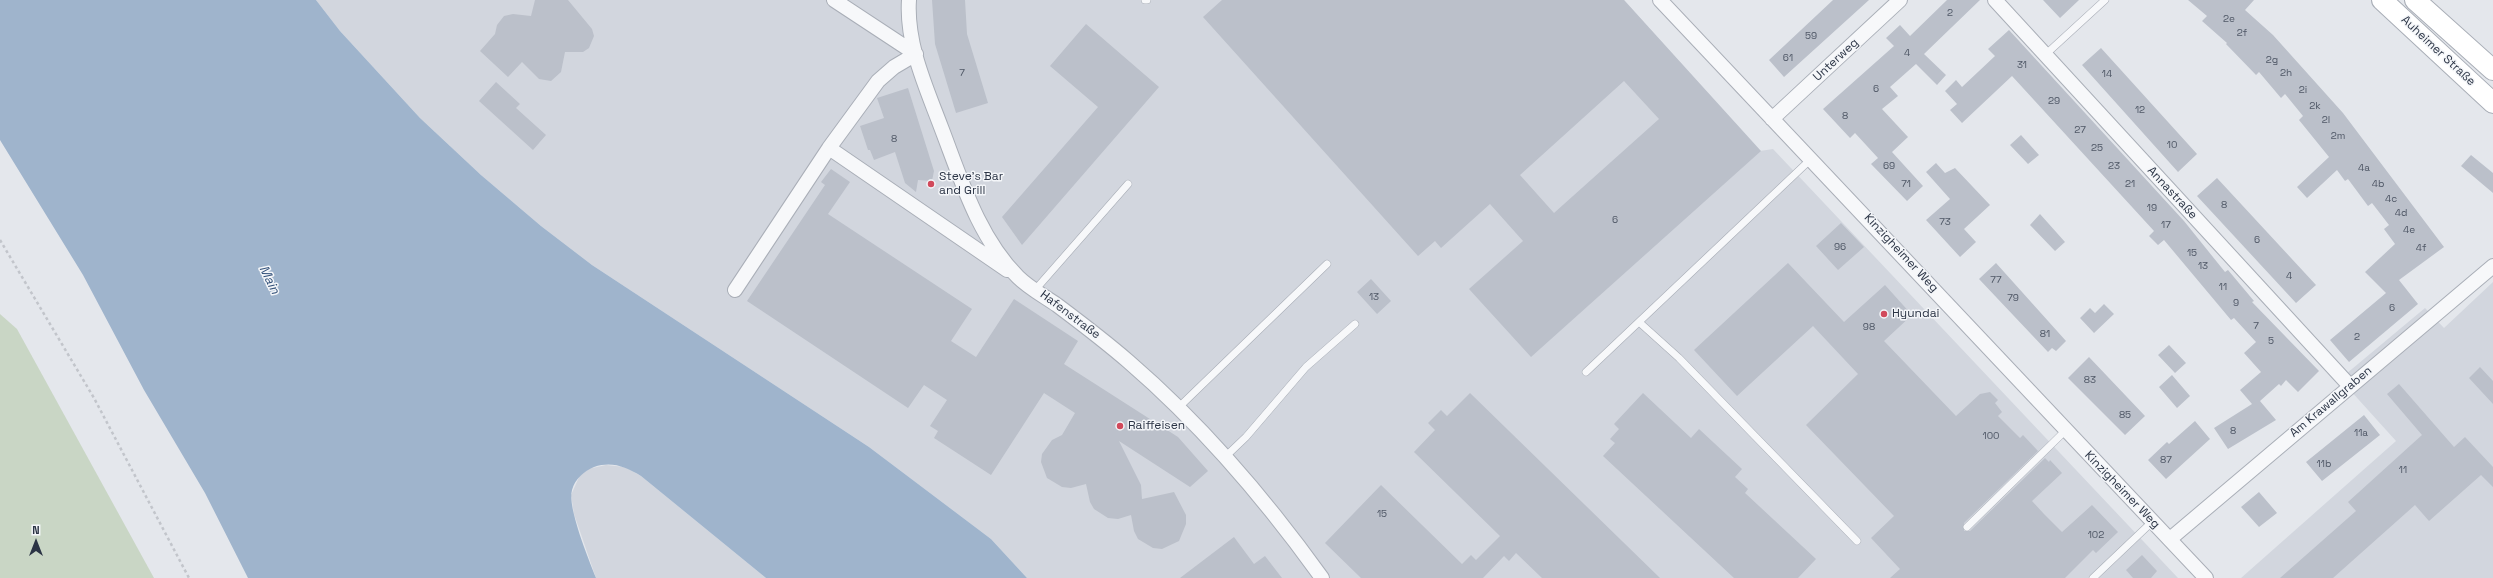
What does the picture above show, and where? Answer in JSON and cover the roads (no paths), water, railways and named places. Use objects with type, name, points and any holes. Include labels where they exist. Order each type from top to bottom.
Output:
[{"type":"main road","name":"Auheimer Straße","points":[[2382,0],[2493,103]]},
{"type":"main road","name":"Auheimer Straße","points":[[2415,0],[2493,70]]},
{"type":"street","points":[[735,290],[829,148],[878,81],[894,67],[916,54],[834,0]]},
{"type":"street","name":"Hafenstraße","points":[[909,0],[910,28],[924,82],[972,207],[996,248],[1018,277],[1129,362],[1178,408],[1225,457],[1279,519],[1322,578]]},
{"type":"street","name":"Kinzigheimer Weg","points":[[1660,0],[2206,578]]},
{"type":"street","name":"Unterweg","points":[[1772,119],[1900,0]]},
{"type":"street","name":"Annastraße","points":[[1995,0],[2349,385]]},
{"type":"street","points":[[829,148],[1018,277]]},
{"type":"street","name":"Am Krawallgraben","points":[[2170,539],[2349,385],[2493,266]]},
{"type":"lane","points":[[2045,55],[2105,0]]},
{"type":"lane","points":[[1586,372],[1811,159]]},
{"type":"lane","points":[[1035,290],[1128,184]]},
{"type":"lane","points":[[1178,408],[1327,264]]},
{"type":"lane","points":[[1639,322],[1679,358],[1856,541]]},
{"type":"lane","points":[[1225,457],[1246,437],[1306,367],[1355,324]]},
{"type":"lane","points":[[1966,527],[2066,430]]},
{"type":"lane","points":[[2093,578],[2153,521]]},
{"type":"water","name":"Main","points":[[0,0],[316,0],[340,31],[420,118],[481,175],[541,226],[592,265],[869,447],[991,539],[1027,578],[766,578],[641,476],[619,466],[601,465],[583,473],[575,482],[571,498],[584,547],[596,578],[248,578],[205,493],[144,390],[83,275],[0,140]]},
{"type":"place","name":"Steve's Bar and Grill","points":[[931,184]]},
{"type":"place","name":"Hyundai","points":[[1884,314]]},
{"type":"place","name":"Raiffeisen","points":[[1120,426]]}]
